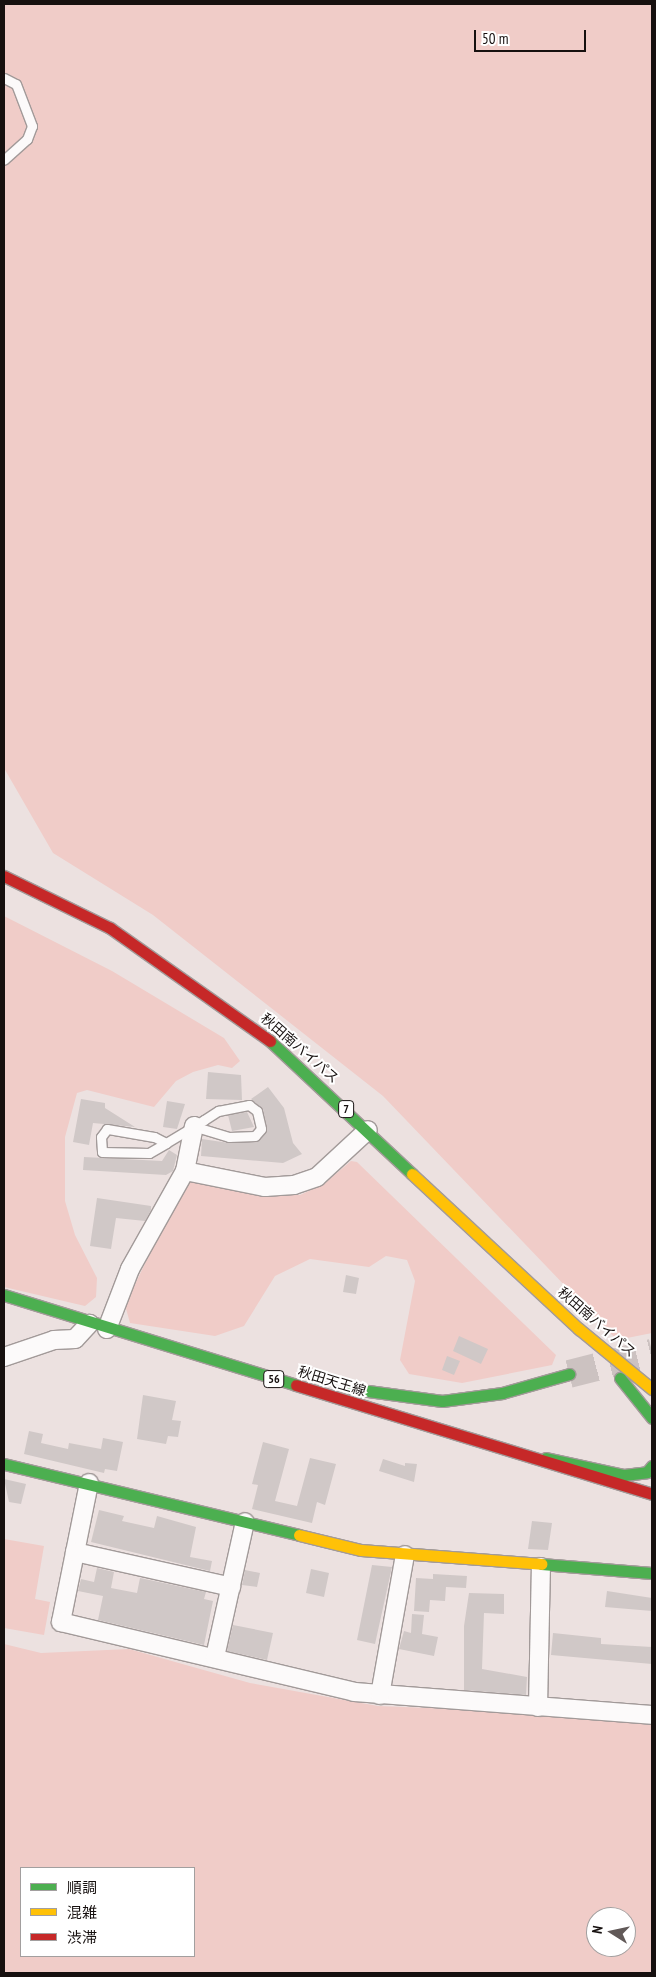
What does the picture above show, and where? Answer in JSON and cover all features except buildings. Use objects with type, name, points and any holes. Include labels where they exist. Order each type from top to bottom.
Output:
[{"type":"main road","name":"秋田南バイパス","points":[[4,876],[110,928],[256,1028],[368,1130],[579,1329],[652,1389]]},
{"type":"main road","name":"秋田天王線","points":[[4,1295],[89,1324],[546,1458],[652,1494]]},
{"type":"main road","points":[[579,1329],[652,1418]]},
{"type":"main road","points":[[263,1376],[442,1401],[502,1393],[568,1374]]},
{"type":"main road","points":[[546,1458],[624,1475],[647,1472],[652,1466]]},
{"type":"main road","points":[[4,1464],[361,1550],[541,1567],[652,1573]]},
{"type":"street","points":[[107,1329],[130,1269],[185,1171],[194,1126]]},
{"type":"street","points":[[185,1171],[265,1187],[294,1186],[317,1178],[368,1130]]},
{"type":"street","points":[[4,1357],[46,1342],[75,1340],[89,1324]]},
{"type":"street","points":[[89,1484],[61,1622],[380,1695],[652,1715]]},
{"type":"street","points":[[215,1657],[245,1522]]},
{"type":"street","points":[[75,1552],[231,1587]]},
{"type":"street","points":[[380,1695],[405,1555]]},
{"type":"street","points":[[538,1707],[541,1567]]},
{"type":"lane","points":[[4,78],[16,84],[32,126],[27,139],[4,160]]},
{"type":"lane","points":[[166,1143],[154,1137],[107,1128],[101,1137],[102,1152],[149,1154],[218,1111],[249,1104],[257,1111],[261,1129],[255,1136],[229,1136],[194,1126]]},
{"type":"shaded area","points":[[4,4],[652,4],[652,1333],[617,1340],[383,1096],[153,915],[53,853],[4,768]]},
{"type":"shaded area","points":[[4,916],[112,971],[224,1038],[240,1061],[232,1068],[218,1065],[193,1072],[176,1081],[154,1107],[87,1090],[77,1093],[65,1137],[65,1201],[75,1235],[97,1278],[96,1297],[85,1306],[4,1287]]},
{"type":"shaded area","points":[[351,1161],[357,1162],[556,1355],[552,1365],[462,1383],[409,1374],[400,1360],[415,1281],[407,1260],[386,1256],[369,1267],[310,1259],[275,1276],[244,1326],[215,1336],[130,1323],[125,1305],[182,1187],[195,1179],[300,1195],[324,1184]]},
{"type":"shaded area","points":[[4,1539],[44,1546],[35,1599],[50,1602],[44,1635],[4,1628]]},
{"type":"shaded area","points":[[4,1644],[41,1653],[129,1649],[250,1683],[378,1706],[532,1712],[652,1725],[652,1973],[4,1973]]},
{"type":"tunnel","points":[[569,1374],[652,1353]]},
{"type":"traffic: fast","points":[[270,1041],[412,1174]]},
{"type":"traffic: fast","points":[[4,1295],[296,1385]]},
{"type":"traffic: fast","points":[[353,1389],[442,1401],[502,1393],[569,1374]]},
{"type":"traffic: fast","points":[[620,1378],[652,1418]]},
{"type":"traffic: fast","points":[[546,1458],[624,1475],[647,1472],[652,1466]]},
{"type":"traffic: fast","points":[[4,1464],[299,1535]]},
{"type":"traffic: fast","points":[[541,1564],[652,1573]]},
{"type":"traffic: slow","points":[[412,1174],[579,1329],[652,1389]]},
{"type":"traffic: slow","points":[[299,1535],[361,1550],[541,1564]]},
{"type":"traffic: jam","points":[[4,876],[110,928],[270,1041]]},
{"type":"traffic: jam","points":[[296,1385],[652,1494]]}]
